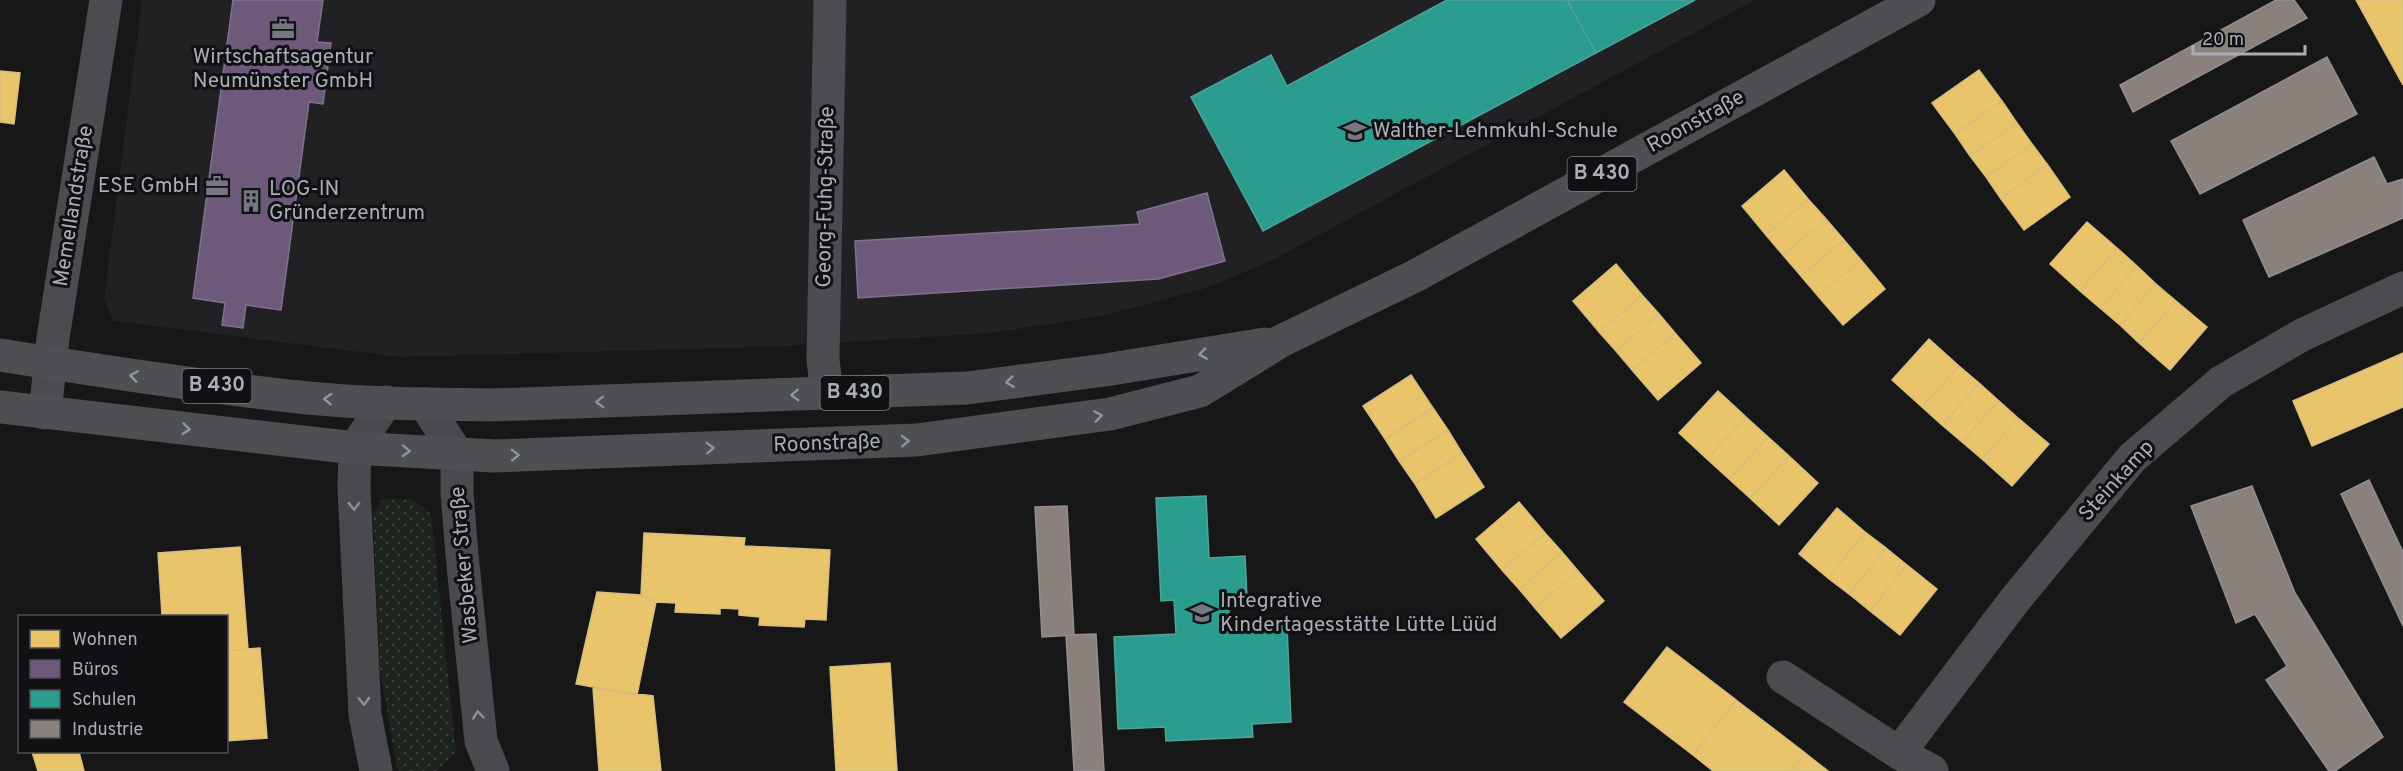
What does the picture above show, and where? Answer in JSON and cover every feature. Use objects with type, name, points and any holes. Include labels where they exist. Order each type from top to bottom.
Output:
[{"type":"main road","name":"Roonstraße","points":[[355,448],[494,456],[917,441],[1110,414],[1200,391],[1281,341],[1415,276],[1919,0]]},
{"type":"main road","name":"Roonstraße","points":[[425,404],[517,404],[967,388],[1105,370],[1281,341]]},
{"type":"main road","name":"B 430","points":[[0,355],[155,379],[310,398],[425,404]]},
{"type":"main road","name":"B 430","points":[[0,406],[355,448]]},
{"type":"street","name":"Memellandstraße","points":[[45,413],[50,363],[106,0]]},
{"type":"street","name":"Georg-Fuhg-Straße","points":[[826,394],[823,360],[830,0]]},
{"type":"street","name":"Steinkamp","points":[[1899,753],[2014,601],[2132,458],[2221,382],[2302,335],[2403,288]]},
{"type":"street","points":[[376,771],[365,714],[355,528],[355,448],[386,402]]},
{"type":"street","points":[[425,404],[457,454]]},
{"type":"street","name":"Wasbeker Straße","points":[[457,454],[457,492],[462,555],[481,741],[492,771]]},
{"type":"street","points":[[1783,677],[1899,753],[1932,771]]},
{"type":"shaded area","points":[[142,0],[1755,0],[1269,262],[1203,289],[1106,315],[993,333],[767,347],[399,357],[113,321],[104,299]]},
{"type":"shaded area","points":[[383,499],[412,499],[431,514],[456,752],[437,771],[400,771],[397,768],[380,671],[373,513]]},
{"type":"building: Wohnen","points":[[2356,0],[2403,0],[2403,85]]},
{"type":"building: Wohnen","points":[[1979,70],[2002,101],[1955,134],[1932,103]]},
{"type":"building: Wohnen","points":[[0,71],[20,73],[14,124],[0,122]]},
{"type":"building: Wohnen","points":[[2002,101],[2017,123],[1970,156],[1955,134]]},
{"type":"building: Wohnen","points":[[2017,123],[2032,144],[1986,177],[1970,156]]},
{"type":"building: Wohnen","points":[[2032,144],[2047,164],[2001,199],[1986,177]]},
{"type":"building: Wohnen","points":[[2047,164],[2070,197],[2024,230],[2001,199]]},
{"type":"building: Wohnen","points":[[1784,170],[1808,199],[1766,235],[1742,206]]},
{"type":"building: Wohnen","points":[[1808,199],[1826,219],[1783,255],[1766,235]]},
{"type":"building: Wohnen","points":[[1826,219],[1844,240],[1801,276],[1783,255]]},
{"type":"building: Wohnen","points":[[2087,222],[2117,248],[2080,291],[2050,264]]},
{"type":"building: Wohnen","points":[[1844,240],[1861,260],[1818,296],[1801,276]]},
{"type":"building: Wohnen","points":[[2117,248],[2137,266],[2100,308],[2080,291]]},
{"type":"building: Wohnen","points":[[1861,260],[1885,289],[1843,325],[1818,296]]},
{"type":"building: Wohnen","points":[[1616,264],[1642,295],[1599,332],[1573,301]]},
{"type":"building: Wohnen","points":[[2137,266],[2156,284],[2120,325],[2100,308]]},
{"type":"building: Wohnen","points":[[2156,284],[2176,301],[2139,343],[2120,325]]},
{"type":"building: Wohnen","points":[[1642,295],[1659,314],[1616,351],[1599,332]]},
{"type":"building: Wohnen","points":[[2176,301],[2207,327],[2170,370],[2139,343]]},
{"type":"building: Wohnen","points":[[1659,314],[1675,333],[1632,370],[1616,351]]},
{"type":"building: Wohnen","points":[[1675,333],[1701,363],[1658,400],[1632,370]]},
{"type":"building: Wohnen","points":[[1929,339],[1959,366],[1922,407],[1892,380]]},
{"type":"building: Wohnen","points":[[2403,353],[2403,407],[2312,446],[2293,401]]},
{"type":"building: Wohnen","points":[[1959,366],[1979,383],[1942,425],[1922,407]]},
{"type":"building: Wohnen","points":[[1411,375],[1433,408],[1385,439],[1363,406]]},
{"type":"building: Wohnen","points":[[1979,383],[1999,401],[1962,442],[1942,425]]},
{"type":"building: Wohnen","points":[[1718,391],[1746,417],[1707,459],[1679,433]]},
{"type":"building: Wohnen","points":[[1999,401],[2018,418],[1982,459],[1962,442]]},
{"type":"building: Wohnen","points":[[1433,408],[1448,430],[1399,461],[1385,439]]},
{"type":"building: Wohnen","points":[[1746,417],[1768,437],[1729,479],[1707,459]]},
{"type":"building: Wohnen","points":[[2018,418],[2049,444],[2012,486],[1982,459]]},
{"type":"building: Wohnen","points":[[1448,430],[1462,453],[1415,484],[1399,461]]},
{"type":"building: Wohnen","points":[[1768,437],[1789,456],[1750,498],[1729,479]]},
{"type":"building: Wohnen","points":[[1462,453],[1484,487],[1436,518],[1415,484]]},
{"type":"building: Wohnen","points":[[1789,456],[1818,483],[1779,525],[1750,498]]},
{"type":"building: Wohnen","points":[[1519,502],[1545,533],[1502,570],[1476,539]]},
{"type":"building: Wohnen","points":[[1837,508],[1865,532],[1828,578],[1799,554]]},
{"type":"building: Wohnen","points":[[1865,532],[1886,548],[1849,594],[1828,578]]},
{"type":"building: Wohnen","points":[[644,533],[745,538],[744,546],[830,550],[826,620],[805,619],[804,627],[759,625],[760,617],[739,615],[739,609],[720,608],[720,614],[675,612],[676,603],[656,602],[641,595]]},
{"type":"building: Wohnen","points":[[1545,533],[1562,552],[1519,589],[1502,570]]},
{"type":"building: Wohnen","points":[[240,547],[248,649],[228,651],[228,615],[162,615],[158,553]]},
{"type":"building: Wohnen","points":[[1886,548],[1907,565],[1870,611],[1849,594]]},
{"type":"building: Wohnen","points":[[1562,552],[1578,571],[1535,608],[1519,589]]},
{"type":"building: Wohnen","points":[[1907,565],[1937,589],[1900,635],[1870,611]]},
{"type":"building: Wohnen","points":[[1578,571],[1604,601],[1561,638],[1535,608]]},
{"type":"building: Wohnen","points":[[597,592],[641,595],[656,602],[637,695],[576,684]]},
{"type":"building: Wohnen","points":[[1667,647],[1736,700],[1693,755],[1624,702]]},
{"type":"building: Wohnen","points":[[260,648],[267,738],[228,741],[228,651]]},
{"type":"building: Wohnen","points":[[890,663],[897,771],[836,771],[830,667]]},
{"type":"building: Wohnen","points":[[593,688],[653,696],[661,771],[599,771]]},
{"type":"building: Wohnen","points":[[1736,700],[1805,753],[1791,771],[1713,771],[1693,755]]},
{"type":"building: Wohnen","points":[[32,753],[79,753],[84,771],[38,771]]},
{"type":"building: Wohnen","points":[[1805,753],[1828,771],[1791,771]]},
{"type":"building: Büros","name":"LOG-IN Gründerzentrum","points":[[233,0],[323,0],[317,42],[331,43],[323,104],[309,102],[281,310],[246,305],[243,328],[222,325],[225,303],[193,298]]},
{"type":"building: Büros","points":[[1207,193],[1225,261],[1158,279],[858,298],[855,241],[1140,224],[1137,212]]},
{"type":"building: Schulen","points":[[1447,0],[1567,0],[1596,53],[1263,231],[1191,97],[1271,55],[1287,86]]},
{"type":"building: Schulen","points":[[1567,0],[1695,0],[1596,53]]},
{"type":"building: Schulen","name":"Integrative Kindertagesstätte Lütte Lüüd","points":[[1206,496],[1209,558],[1245,556],[1247,598],[1228,599],[1230,629],[1287,625],[1291,722],[1252,724],[1253,737],[1166,741],[1165,727],[1118,729],[1114,637],[1176,634],[1174,600],[1161,601],[1156,498]]},
{"type":"building: Industrie","points":[[2276,0],[2294,0],[2307,18],[2133,112],[2120,85]]},
{"type":"building: Industrie","points":[[2327,57],[2357,114],[2200,194],[2171,141]]},
{"type":"building: Industrie","points":[[2374,157],[2387,184],[2403,179],[2403,218],[2269,277],[2243,220]]},
{"type":"building: Industrie","points":[[2369,480],[2403,552],[2403,626],[2341,494]]},
{"type":"building: Industrie","points":[[2252,486],[2295,593],[2383,737],[2335,771],[2329,771],[2266,680],[2287,666],[2255,614],[2236,623],[2191,506]]},
{"type":"building: Industrie","points":[[1067,506],[1074,635],[1042,637],[1035,507]]},
{"type":"building: Industrie","points":[[1096,634],[1104,771],[1074,771],[1066,635]]},
{"type":"place","name":"Wirtschaftsagentur Neumünster GmbH","points":[[283,29]]},
{"type":"place","name":"Walther-Lehmkuhl-Schule","points":[[1355,131]]},
{"type":"place","name":"ESE GmbH","points":[[217,186]]},
{"type":"place","name":"LOG-IN Gründerzentrum","points":[[251,201]]},
{"type":"place","name":"Integrative Kindertagesstätte Lütte Lüüd","points":[[1202,613]]}]
